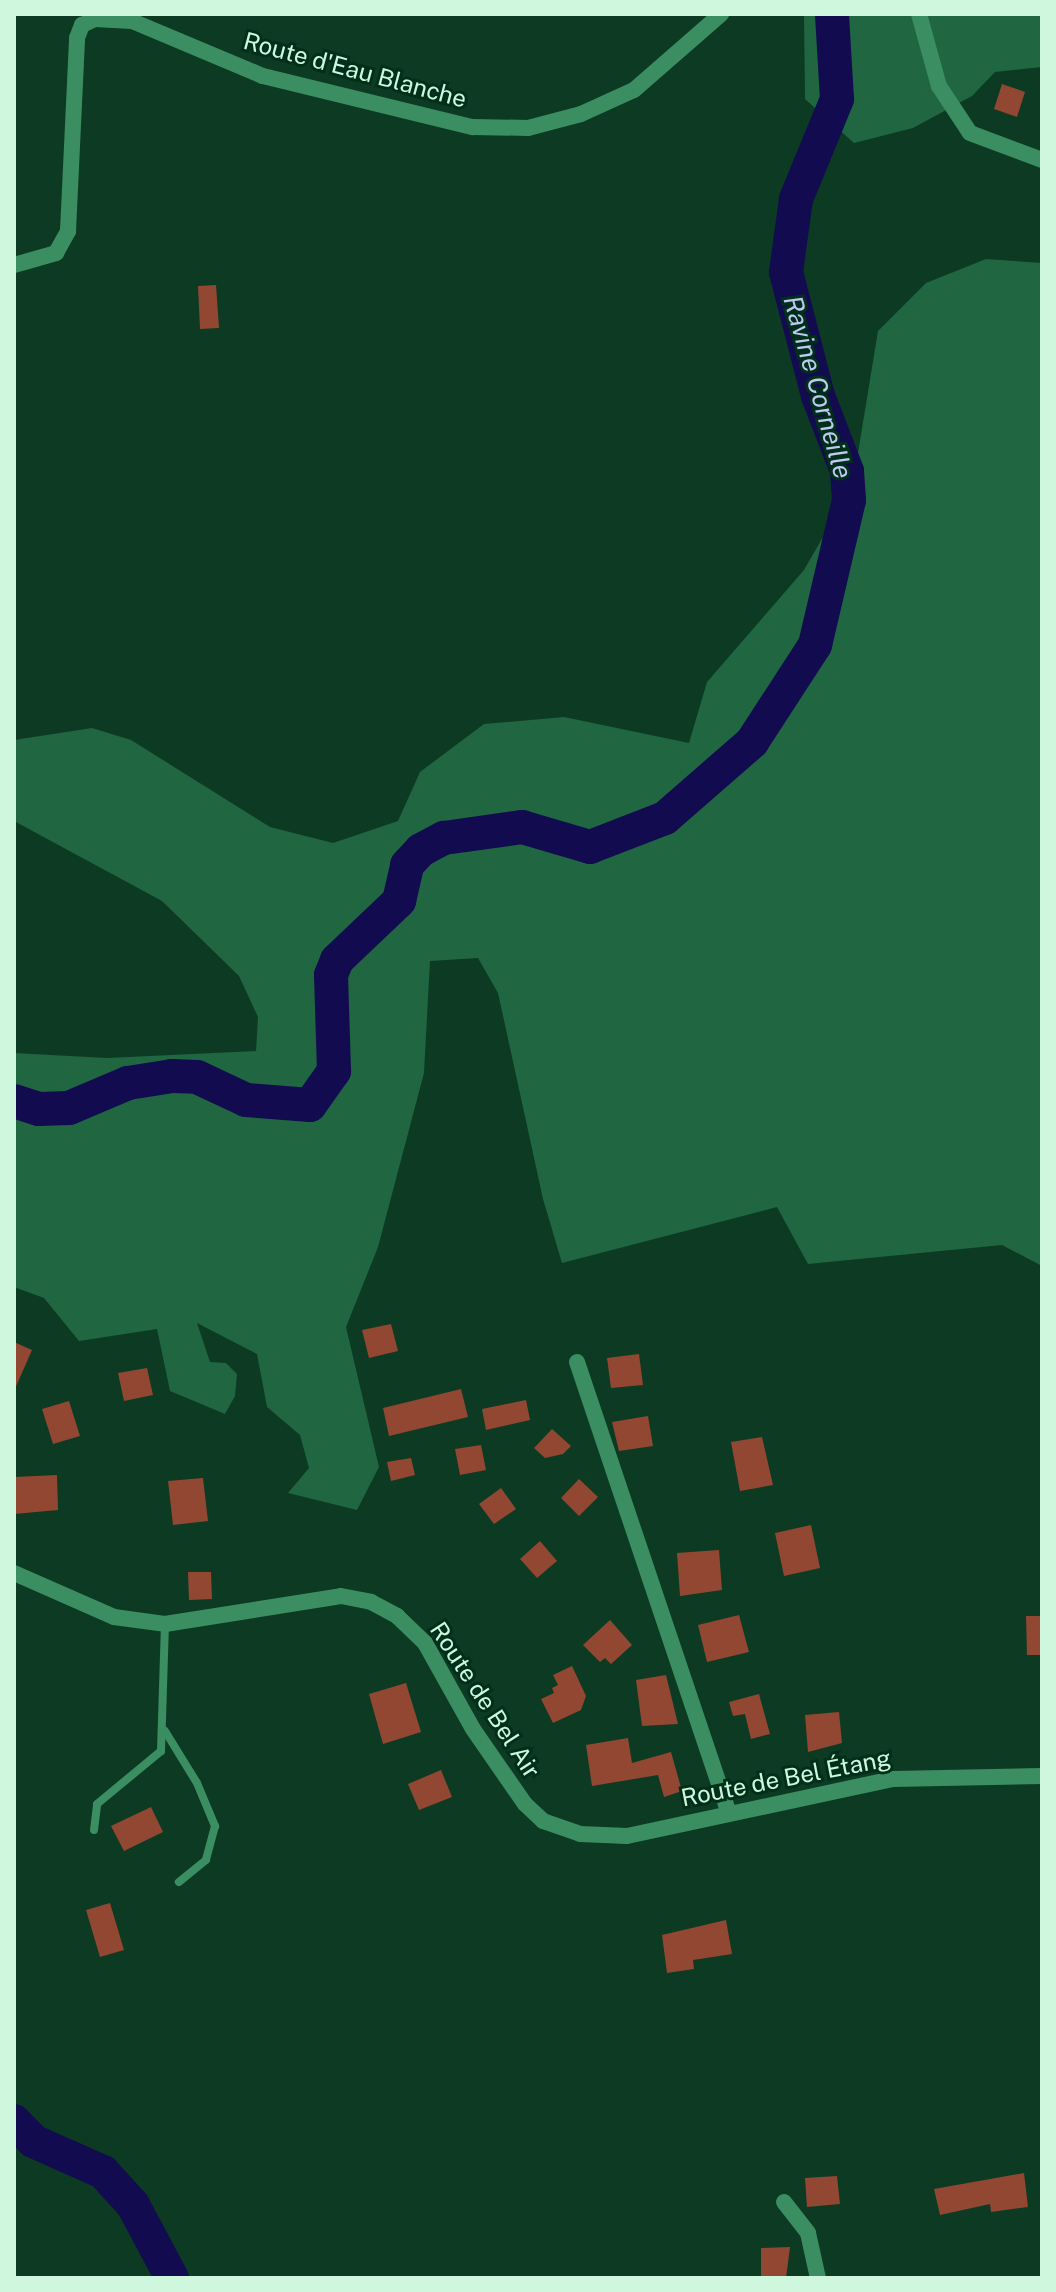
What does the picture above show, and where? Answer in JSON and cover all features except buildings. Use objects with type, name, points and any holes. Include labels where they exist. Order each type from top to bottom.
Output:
[{"type":"street","name":"Route d'Eau Blanche","points":[[14,265],[56,253],[68,231],[77,38],[82,25],[95,19],[132,21],[263,76],[473,127],[528,128],[581,114],[634,90],[721,14]]},
{"type":"street","points":[[919,14],[939,86],[970,133],[1042,160]]},
{"type":"street","points":[[577,1362],[729,1813]]},
{"type":"street","name":"Route de Bel Air","points":[[14,1573],[114,1617],[165,1624],[341,1596],[397,1616],[425,1643],[473,1729],[525,1804],[543,1821]]},
{"type":"street","name":"Route de Bel Étang","points":[[543,1821],[580,1834],[627,1836],[893,1779],[1042,1776]]},
{"type":"street","points":[[784,2202],[808,2233],[818,2278]]},
{"type":"lane","points":[[94,1830],[97,1804],[154,1759],[165,1730],[165,1624]]},
{"type":"lane","points":[[165,1730],[197,1783],[215,1826],[206,1860],[179,1882]]},
{"type":"green space","points":[[804,14],[1042,14],[1042,67],[995,72],[972,96],[913,128],[854,143],[805,99]]},
{"type":"green space","points":[[986,259],[1042,263],[1042,1266],[1002,1245],[808,1264],[777,1207],[562,1263],[543,1199],[498,993],[478,958],[430,961],[424,1073],[378,1247],[346,1327],[379,1467],[357,1510],[288,1493],[309,1468],[300,1435],[267,1407],[257,1354],[197,1323],[210,1362],[226,1363],[237,1374],[235,1396],[225,1414],[170,1391],[157,1329],[79,1341],[44,1298],[14,1287],[14,1053],[107,1058],[256,1051],[258,1017],[239,976],[162,901],[14,821],[14,740],[92,728],[131,740],[270,827],[333,843],[398,821],[420,772],[484,724],[564,717],[689,743],[707,682],[804,570],[823,537],[857,459],[878,331],[926,283]]},
{"type":"waterway","name":"Ravine Corneille","points":[[14,1101],[39,1109],[69,1108],[128,1083],[172,1076],[197,1077],[246,1100],[310,1105],[334,1071],[331,975],[337,960],[399,901],[407,865],[421,850],[444,838],[522,827],[590,847],[665,818],[752,742],[815,645],[849,500],[847,471],[818,396],[786,272],[796,199],[837,99],[832,14]]},
{"type":"waterway","points":[[14,2121],[33,2141],[103,2172],[133,2205],[172,2278]]}]
